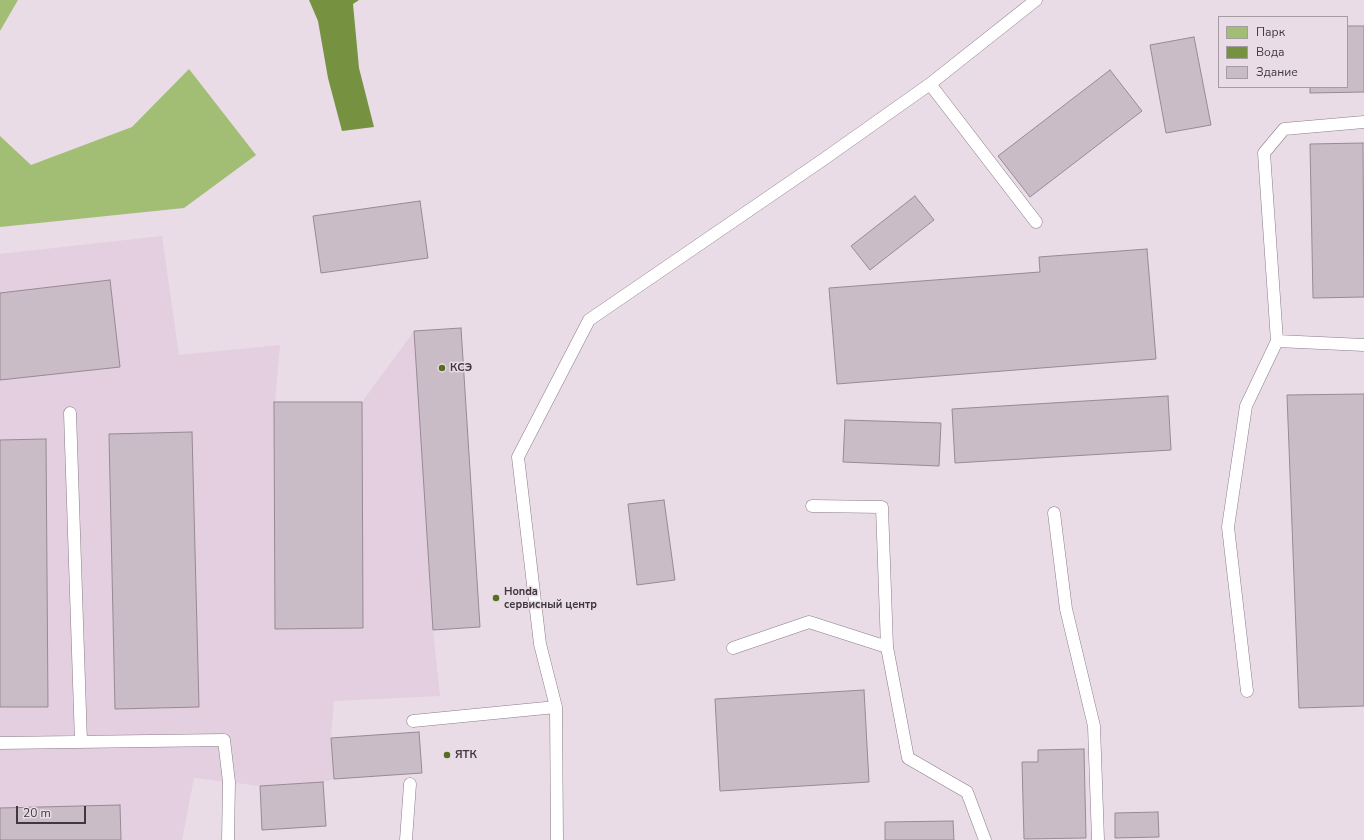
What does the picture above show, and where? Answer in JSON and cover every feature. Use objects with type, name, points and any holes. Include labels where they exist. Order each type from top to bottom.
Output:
[{"type":"lane","points":[[557,840],[556,707],[540,644],[518,457],[589,320],[824,159],[930,84],[1036,0]]},
{"type":"lane","points":[[930,84],[1036,222]]},
{"type":"lane","points":[[1247,691],[1228,527],[1246,406],[1276,341],[1264,152],[1284,129],[1364,122]]},
{"type":"lane","points":[[1276,341],[1364,345]]},
{"type":"lane","points":[[70,413],[81,742]]},
{"type":"lane","points":[[812,506],[882,507],[887,647],[908,758],[967,792],[985,840]]},
{"type":"lane","points":[[1054,513],[1066,609],[1094,726],[1098,840]]},
{"type":"lane","points":[[733,648],[809,622],[887,647]]},
{"type":"lane","points":[[413,721],[556,707]]},
{"type":"lane","points":[[0,743],[224,740],[229,782],[228,840]]},
{"type":"lane","points":[[406,840],[410,784]]},
{"type":"shaded area","points":[[162,236],[179,355],[280,345],[275,402],[362,402],[414,331],[433,630],[440,696],[334,701],[331,738],[334,779],[323,782],[260,786],[194,778],[182,840],[0,840],[0,254]]},
{"type":"green space","points":[[0,0],[18,0],[0,31]]},
{"type":"green space","points":[[189,69],[256,155],[184,208],[0,227],[0,136],[31,165],[132,127]]},
{"type":"water","points":[[309,0],[359,0],[353,4],[359,68],[374,127],[342,131],[328,78],[318,21]]},
{"type":"building","points":[[1348,26],[1364,26],[1364,92],[1310,93],[1310,88],[1348,88]]},
{"type":"building","points":[[1194,37],[1211,125],[1166,133],[1150,45]]},
{"type":"building","points":[[1110,70],[1142,111],[1030,197],[998,156]]},
{"type":"building","points":[[1363,143],[1364,297],[1313,298],[1310,144]]},
{"type":"building","points":[[915,196],[934,220],[870,270],[851,246]]},
{"type":"building","points":[[420,201],[428,258],[321,273],[313,216]]},
{"type":"building","points":[[1147,249],[1156,359],[837,384],[829,288],[1040,272],[1039,257]]},
{"type":"building","points":[[110,280],[120,367],[0,380],[0,293]]},
{"type":"building","points":[[461,328],[480,627],[433,630],[414,331]]},
{"type":"building","points":[[1364,394],[1364,706],[1299,708],[1287,395]]},
{"type":"building","points":[[1168,396],[1171,450],[955,463],[952,409]]},
{"type":"building","points":[[274,402],[362,402],[363,628],[275,629]]},
{"type":"building","points":[[845,420],[941,423],[939,466],[843,462]]},
{"type":"building","points":[[192,432],[199,707],[115,709],[109,434]]},
{"type":"building","points":[[46,439],[48,707],[0,707],[0,440]]},
{"type":"building","points":[[664,500],[675,580],[637,585],[628,504]]},
{"type":"building","points":[[864,690],[869,782],[720,791],[715,699]]},
{"type":"building","points":[[419,732],[422,773],[334,779],[331,738]]},
{"type":"building","points":[[1084,749],[1086,838],[1024,839],[1022,762],[1038,762],[1038,750]]},
{"type":"building","points":[[323,782],[326,826],[262,830],[260,786]]},
{"type":"building","points":[[120,805],[121,840],[0,840],[0,808]]},
{"type":"building","points":[[1158,812],[1159,837],[1115,838],[1115,813]]},
{"type":"building","points":[[953,821],[954,840],[885,840],[885,822]]},
{"type":"place","name":"КСЭ","points":[[442,368]]},
{"type":"place","name":"Honda сервисный центр","points":[[496,598]]},
{"type":"place","name":"ЯТК","points":[[447,755]]}]
